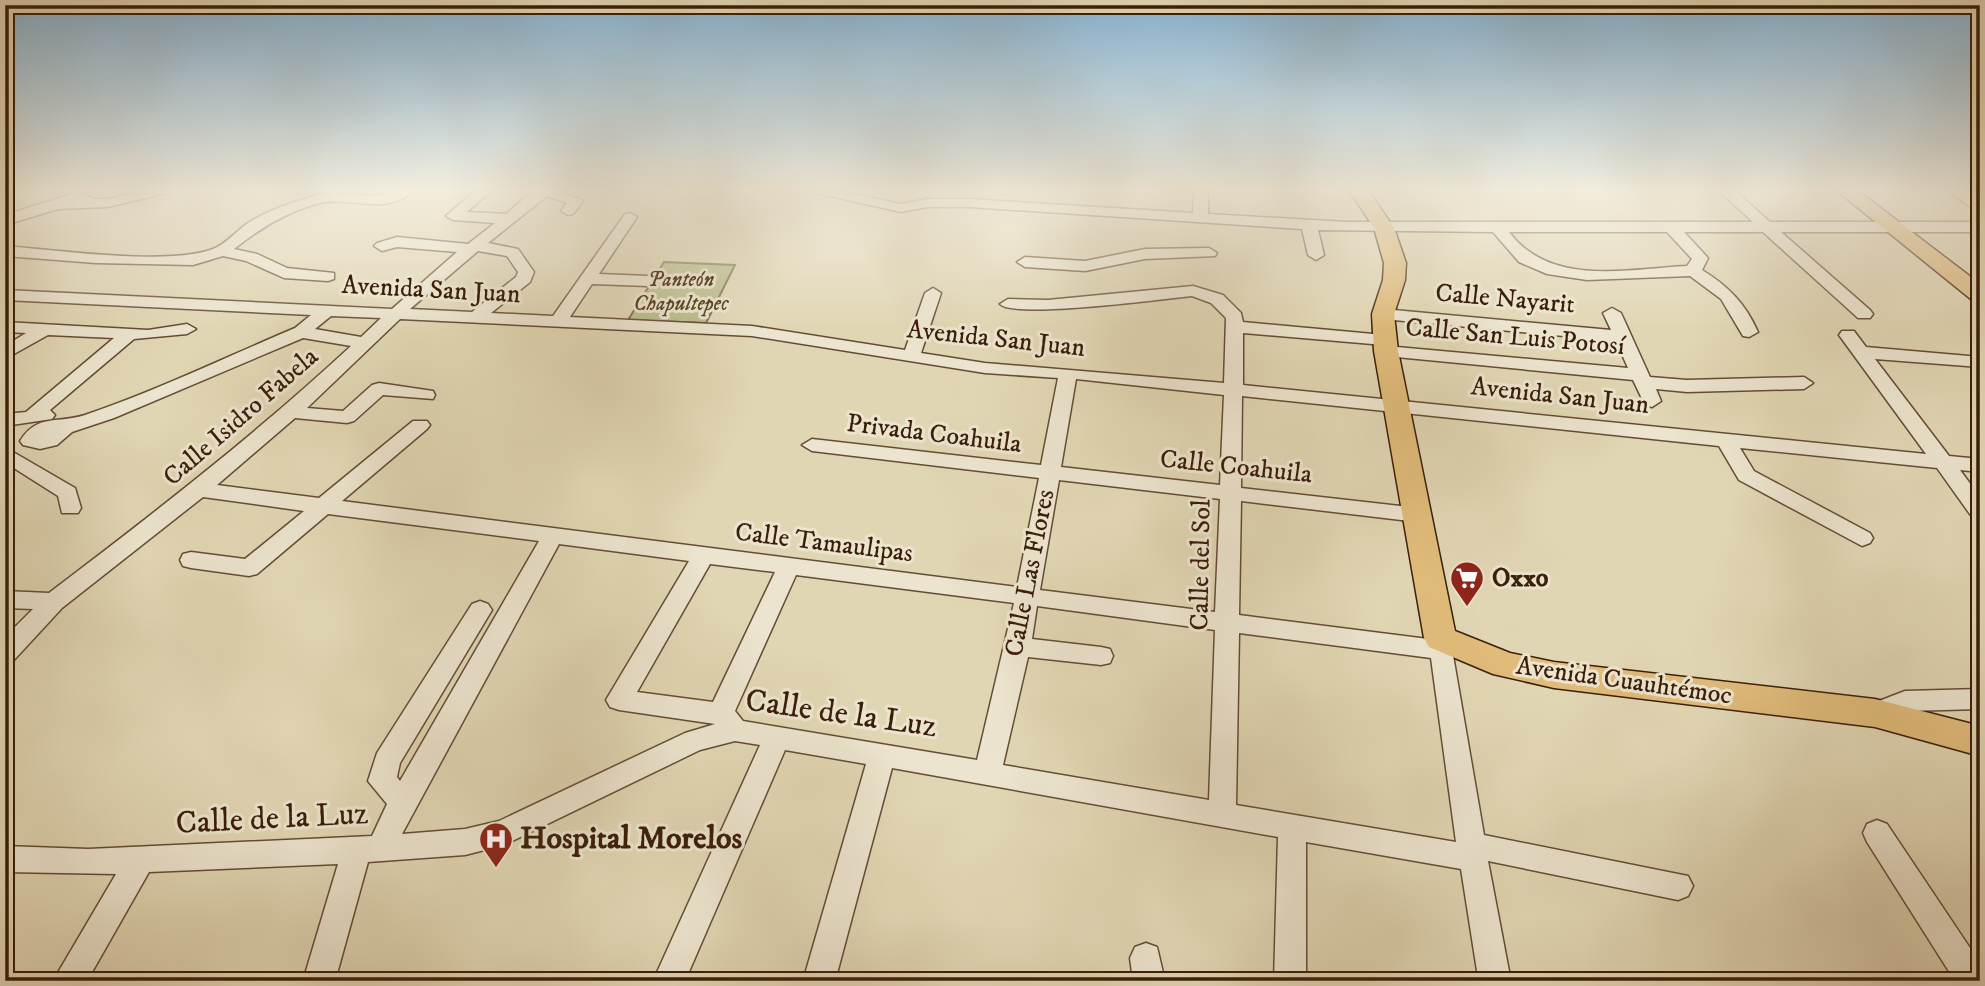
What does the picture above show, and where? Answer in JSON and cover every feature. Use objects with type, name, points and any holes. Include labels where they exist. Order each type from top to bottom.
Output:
[{"type":"main road","points":[[1387,236],[1395,263],[1394,280],[1383,314],[1385,345],[1441,644]]},
{"type":"main road","points":[[1909,236],[1980,295]]},
{"type":"main road","points":[[1911,236],[1980,284]]},
{"type":"main road","name":"Avenida Cuauhtémoc","points":[[1441,644],[1505,665],[1554,675],[1874,713],[1980,741]]},
{"type":"street","points":[[5,251],[96,258],[193,260],[222,251],[242,236]]},
{"type":"street","name":"Calle Isidro Fabela","points":[[5,653],[54,602],[199,490],[290,412],[433,278],[489,236]]},
{"type":"street","points":[[558,322],[617,236]]},
{"type":"street","points":[[1313,236],[1317,255]]},
{"type":"street","points":[[1505,236],[1519,255],[1545,269],[1579,274],[1693,271],[1724,290],[1739,308],[1749,332]]},
{"type":"street","points":[[1679,236],[1700,258],[1693,271]]},
{"type":"street","points":[[1777,236],[1864,314]]},
{"type":"street","points":[[383,246],[397,242],[512,252],[528,243]]},
{"type":"street","points":[[222,251],[251,257],[284,274],[328,276]]},
{"type":"street","points":[[475,318],[524,279],[526,272],[512,252]]},
{"type":"street","points":[[1026,262],[1085,266],[1144,254],[1209,253]]},
{"type":"street","points":[[1085,266],[1091,300]]},
{"type":"street","points":[[588,279],[648,281]]},
{"type":"street","points":[[1008,304],[1048,305],[1193,291],[1217,299],[1235,322]]},
{"type":"street","points":[[911,357],[933,293]]},
{"type":"street","name":"Avenida San Juan","points":[[5,296],[752,331],[985,368],[1233,389],[1980,466]]},
{"type":"street","points":[[5,433],[43,429],[107,414],[301,332],[326,312]]},
{"type":"street","points":[[1612,313],[1652,401]]},
{"type":"street","name":"Calle Nayarit","points":[[1383,314],[1622,336]]},
{"type":"street","name":"Calle San Luis Potosí","points":[[1235,322],[1687,386],[1804,383]]},
{"type":"street","name":"Calle del Sol","points":[[1222,814],[1235,322]]},
{"type":"street","points":[[5,327],[130,334],[158,334],[187,329]]},
{"type":"street","points":[[5,354],[47,328]]},
{"type":"street","points":[[301,332],[363,343]]},
{"type":"street","points":[[70,508],[68,493],[9,461],[43,429],[130,334]]},
{"type":"street","points":[[1848,335],[1980,512]]},
{"type":"street","points":[[1861,352],[1980,362]]},
{"type":"street","name":"Calle Las Flores","points":[[988,772],[1018,647],[1068,373]]},
{"type":"street","points":[[290,412],[347,417],[379,389],[426,396]]},
{"type":"street","points":[[5,420],[43,429]]},
{"type":"street","points":[[191,560],[249,568],[420,425]]},
{"type":"street","points":[[1727,440],[1746,475],[1862,538]]},
{"type":"street","name":"Privada Coahuila","points":[[812,445],[1049,474]]},
{"type":"street","name":"Calle Coahuila","points":[[1049,474],[1418,515]]},
{"type":"street","name":"Calle Tamaulipas","points":[[199,490],[1228,625],[1441,644]]},
{"type":"street","points":[[319,981],[368,850],[402,801],[552,537]]},
{"type":"street","points":[[704,555],[619,700],[728,722],[789,566]]},
{"type":"street","points":[[5,599],[54,602]]},
{"type":"street","points":[[402,801],[382,781],[387,761],[480,610]]},
{"type":"street","points":[[1441,644],[1493,971],[1490,981]]},
{"type":"street","points":[[1018,647],[1101,656]]},
{"type":"street","points":[[1874,713],[1905,701],[1980,699]]},
{"type":"street","name":"Calle de la Luz","points":[[5,859],[88,862],[368,850],[465,842],[504,832],[728,722],[777,738],[1292,826],[1678,886]]},
{"type":"street","points":[[669,981],[777,738]]},
{"type":"street","points":[[819,981],[882,755]]},
{"type":"street","points":[[1290,981],[1292,826]]},
{"type":"street","points":[[1877,834],[1973,981]]},
{"type":"street","points":[[69,981],[141,860]]},
{"type":"green space","name":"Panteón Chapultepec","points":[[664,262],[735,265],[706,323],[628,320]]},
{"type":"place","name":"Oxxo","points":[[1467,608]]},
{"type":"place","name":"Hospital Morelos","points":[[496,869]]}]
